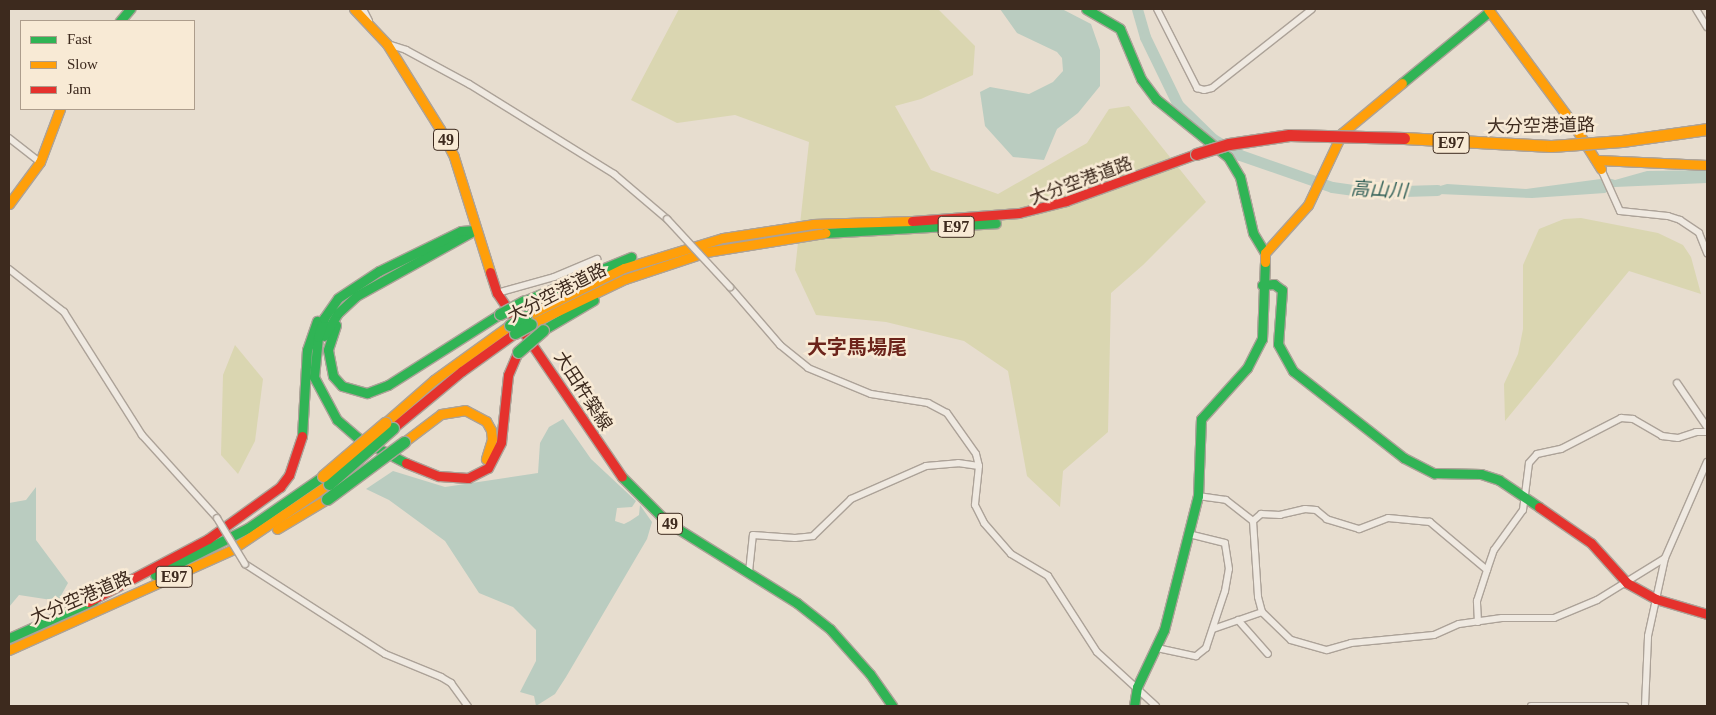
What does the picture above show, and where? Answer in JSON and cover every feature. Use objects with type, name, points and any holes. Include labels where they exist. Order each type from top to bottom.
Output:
[{"type":"main road","points":[[121,20],[130,9]]},
{"type":"main road","name":"大田杵築線","points":[[354,9],[387,44],[454,157],[475,230],[497,293],[607,459],[631,488],[667,522],[797,603],[830,629],[870,674],[892,706]]},
{"type":"main road","points":[[1086,9],[1120,29],[1141,79],[1156,99],[1228,157],[1240,177],[1252,233],[1265,253],[1262,285],[1264,324],[1255,356],[1201,419],[1198,432],[1198,496],[1157,648],[1138,687],[1134,706]]},
{"type":"main road","points":[[1265,253],[1298,220],[1314,193],[1342,134],[1490,10],[1600,165],[1707,165]]},
{"type":"main road","points":[[9,204],[40,162],[60,110]]},
{"type":"main road","name":"大分空港道路","points":[[9,650],[78,616],[152,587],[239,545],[326,480],[389,425],[434,380],[582,286],[638,263],[723,238],[789,226],[973,218],[1037,210],[1196,154],[1237,143],[1289,136],[1351,135],[1551,146],[1622,141],[1707,129]]},
{"type":"main road","name":"大分空港道路","points":[[528,320],[616,282],[706,252],[810,234],[967,227],[1029,218],[1090,200],[1196,154]]},
{"type":"main road","points":[[344,300],[334,330],[329,365],[333,376],[342,386],[367,394],[388,385],[500,314],[524,301],[587,273],[679,243],[789,226]]},
{"type":"main road","points":[[88,602],[208,539],[280,487],[289,475],[302,436],[310,335],[318,320],[379,271],[461,231],[475,230]]},
{"type":"main road","points":[[344,300],[324,318],[313,356],[314,377],[327,406],[337,420],[358,438],[400,462],[439,476],[468,478],[488,468],[500,442],[508,375],[518,352],[543,330],[615,289],[706,252]]},
{"type":"main road","points":[[1262,285],[1274,284],[1282,290],[1278,344],[1292,371],[1331,404],[1404,458],[1434,473],[1481,474],[1499,480],[1591,543],[1627,584],[1656,599],[1707,614]]},
{"type":"main road","points":[[152,587],[224,559],[304,515],[327,499],[404,442],[441,414],[456,410],[475,413],[486,421],[492,439],[485,461],[479,466],[461,472],[445,471],[407,460],[361,434],[340,414],[322,384],[319,355],[328,327],[344,300]]},
{"type":"main road","name":"大分空港道路","points":[[9,638],[212,548],[326,480]]},
{"type":"street","points":[[363,9],[370,24]]},
{"type":"street","points":[[1157,9],[1198,88],[1204,90],[1212,88],[1312,9]]},
{"type":"street","points":[[1696,9],[1707,27]]},
{"type":"street","points":[[387,44],[406,50],[469,84],[614,174],[667,218],[780,345],[808,368],[872,394],[936,405],[963,432],[976,454],[980,466],[974,505],[984,524],[1011,554],[1048,576],[1097,652],[1138,687],[1156,706]]},
{"type":"street","points":[[9,138],[40,162]]},
{"type":"street","points":[[1600,165],[1615,206],[1620,212],[1668,216],[1680,220],[1699,233],[1707,253]]},
{"type":"street","points":[[497,293],[554,277],[597,259]]},
{"type":"street","points":[[9,269],[64,312],[142,434],[217,518],[245,564],[385,654],[451,683],[468,706]]},
{"type":"street","points":[[1677,383],[1707,427]]},
{"type":"street","points":[[1478,622],[1477,601],[1494,550],[1523,510],[1529,463],[1537,454],[1561,449],[1621,418],[1633,419],[1662,436],[1678,438],[1696,432],[1707,432]]},
{"type":"street","points":[[1645,706],[1648,636],[1665,558],[1707,462]]},
{"type":"street","points":[[749,572],[753,535],[795,538],[813,536],[851,499],[926,466],[958,463],[980,466]]},
{"type":"street","points":[[1198,496],[1226,500],[1253,521],[1258,597],[1262,612],[1290,640],[1327,650],[1351,644],[1434,635],[1458,624],[1502,618],[1554,618],[1627,584],[1665,558]]},
{"type":"street","points":[[1253,521],[1261,514],[1280,515],[1305,509],[1316,510],[1327,519],[1359,529],[1388,518],[1430,522],[1487,570]]},
{"type":"street","points":[[1157,648],[1196,656],[1206,648],[1225,591],[1229,569],[1228,549],[1225,543],[1189,534]]},
{"type":"street","points":[[1213,629],[1262,612]]},
{"type":"street","points":[[1238,620],[1268,654]]},
{"type":"street","points":[[1532,706],[1625,706]]},
{"type":"shaded area","points":[[679,9],[938,9],[975,46],[973,75],[921,99],[895,106],[931,170],[998,194],[1087,143],[1109,109],[1129,106],[1206,202],[1143,265],[1111,293],[1108,432],[1063,471],[1060,507],[1027,476],[1008,371],[964,341],[886,322],[816,315],[795,270],[809,142],[735,115],[677,123],[631,100]]},
{"type":"shaded area","points":[[1000,9],[1062,9],[1091,24],[1100,50],[1100,86],[1078,113],[1057,129],[1044,160],[1013,157],[985,126],[980,92],[990,87],[1029,94],[1053,82],[1063,71],[1062,58],[1057,52],[1017,33]]},
{"type":"shaded area","points":[[1707,170],[1707,183],[1615,187],[1605,193],[1532,198],[1416,193],[1447,184],[1526,189],[1608,178],[1615,180],[1647,171]]},
{"type":"shaded area","points":[[1581,218],[1658,233],[1683,245],[1691,257],[1701,294],[1629,271],[1505,421],[1504,384],[1518,354],[1523,329],[1523,265],[1539,229],[1564,219]]},
{"type":"shaded area","points":[[235,345],[263,379],[255,441],[238,474],[221,455],[223,375]]},
{"type":"shaded area","points":[[563,419],[591,459],[636,501],[632,507],[617,508],[615,521],[624,524],[630,521],[639,515],[640,505],[652,522],[647,539],[566,677],[555,694],[536,706],[534,696],[520,692],[536,661],[536,630],[513,607],[479,593],[445,541],[389,500],[366,489],[393,471],[445,487],[538,473],[540,443],[549,427]]},
{"type":"shaded area","points":[[36,487],[36,540],[68,583],[58,601],[19,595],[9,607],[9,503],[26,500]]},
{"type":"waterway","name":"高山川","points":[[1137,9],[1145,37],[1178,105],[1213,139],[1240,155],[1332,187],[1369,192],[1437,190]]},
{"type":"traffic: fast","points":[[121,20],[130,9]]},
{"type":"traffic: fast","points":[[1086,9],[1120,29],[1141,79],[1156,99],[1228,157],[1240,177],[1253,233],[1265,253]]},
{"type":"traffic: fast","points":[[1402,83],[1490,11]]},
{"type":"traffic: fast","points":[[825,233],[996,223]]},
{"type":"traffic: fast","points":[[406,463],[358,438],[337,420],[314,377],[318,337],[324,318],[338,298],[379,271],[461,231],[475,230]]},
{"type":"traffic: fast","points":[[324,336],[338,313],[356,296],[475,230]]},
{"type":"traffic: fast","points":[[524,301],[631,257]]},
{"type":"traffic: fast","points":[[1134,706],[1137,687],[1164,630],[1198,496],[1201,419],[1247,368],[1262,339],[1265,262]]},
{"type":"traffic: fast","points":[[1262,285],[1274,284],[1282,290],[1278,344],[1293,371],[1404,458],[1434,473],[1481,474],[1499,480],[1539,507]]},
{"type":"traffic: fast","points":[[543,330],[594,300]]},
{"type":"traffic: fast","points":[[500,314],[524,301]]},
{"type":"traffic: fast","points":[[336,325],[328,350],[333,376],[342,386],[367,393],[388,385],[500,314]]},
{"type":"traffic: fast","points":[[510,325],[526,316]]},
{"type":"traffic: fast","points":[[302,436],[307,350],[317,321]]},
{"type":"traffic: fast","points":[[515,333],[531,324]]},
{"type":"traffic: fast","points":[[518,352],[543,330]]},
{"type":"traffic: fast","points":[[329,484],[393,428]]},
{"type":"traffic: fast","points":[[327,499],[404,442]]},
{"type":"traffic: fast","points":[[155,575],[248,528],[323,476]]},
{"type":"traffic: fast","points":[[622,477],[667,522],[797,603],[830,629],[870,674],[892,706]]},
{"type":"traffic: fast","points":[[9,638],[94,600]]},
{"type":"traffic: slow","points":[[354,9],[387,44],[440,129],[454,157],[490,272]]},
{"type":"traffic: slow","points":[[1488,9],[1573,124],[1601,169]]},
{"type":"traffic: slow","points":[[1265,262],[1265,253],[1308,205],[1342,133],[1402,83]]},
{"type":"traffic: slow","points":[[9,204],[40,162],[60,110]]},
{"type":"traffic: slow","points":[[1404,138],[1551,146],[1622,141],[1707,129]]},
{"type":"traffic: slow","points":[[1598,160],[1707,165]]},
{"type":"traffic: slow","points":[[526,316],[624,268],[723,238],[813,224],[912,221]]},
{"type":"traffic: slow","points":[[531,324],[625,279],[706,252],[825,233]]},
{"type":"traffic: slow","points":[[385,423],[434,380],[510,325]]},
{"type":"traffic: slow","points":[[404,442],[441,414],[465,410],[486,421],[491,430],[492,439],[486,459]]},
{"type":"traffic: slow","points":[[323,476],[385,423]]},
{"type":"traffic: slow","points":[[9,650],[231,550],[329,484]]},
{"type":"traffic: slow","points":[[277,529],[327,499]]},
{"type":"traffic: jam","points":[[1196,154],[1229,144],[1289,135],[1404,138]]},
{"type":"traffic: jam","points":[[912,221],[1019,213],[1066,201],[1196,154]]},
{"type":"traffic: jam","points":[[490,272],[497,293],[622,477]]},
{"type":"traffic: jam","points":[[393,428],[462,371],[515,333]]},
{"type":"traffic: jam","points":[[406,463],[439,476],[468,478],[488,468],[501,442],[508,375],[518,352]]},
{"type":"traffic: jam","points":[[88,602],[208,539],[280,487],[289,475],[302,436]]},
{"type":"traffic: jam","points":[[1539,507],[1591,543],[1627,583],[1656,599],[1707,614]]},
{"type":"district","name":"大字馬場尾","points":[[857,347]]}]
